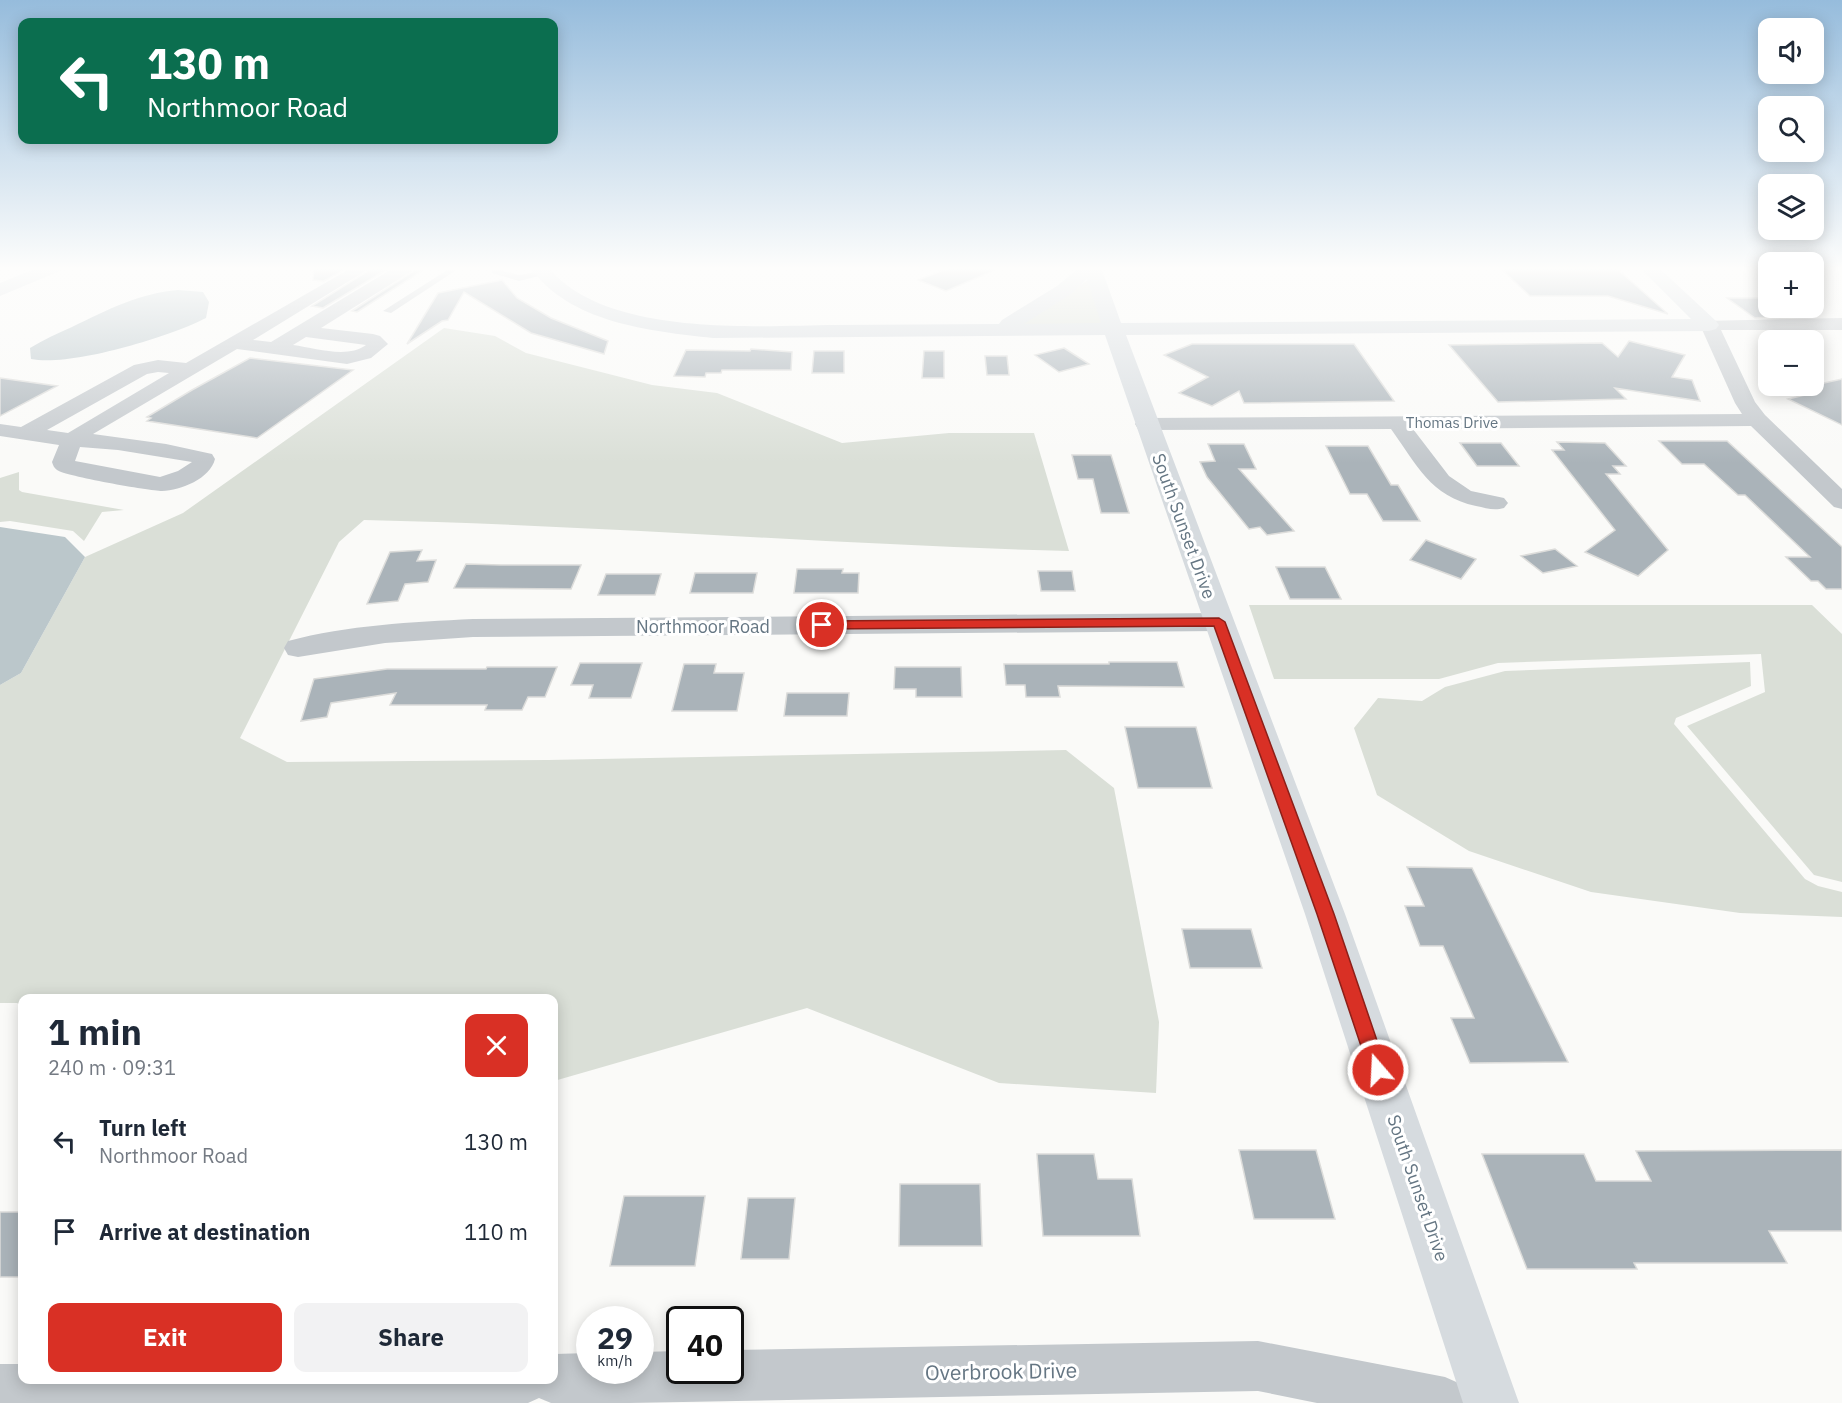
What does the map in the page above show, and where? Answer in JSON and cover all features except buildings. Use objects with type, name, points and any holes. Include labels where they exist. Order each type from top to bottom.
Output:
[{"type":"street","points":[[0,430],[73,440],[106,441],[146,447],[198,456],[205,462],[175,482],[164,484],[148,482],[65,465],[66,451],[73,440],[87,429],[251,332]]},
{"type":"street","points":[[274,348],[300,332]]},
{"type":"street","points":[[233,343],[352,358],[364,355],[378,344],[373,340],[314,332]]},
{"type":"street","points":[[734,332],[802,332]]},
{"type":"street","name":"South Sunset Drive","points":[[1115,332],[1146,424],[1325,914],[1491,1403]]},
{"type":"street","points":[[1712,332],[1745,402],[1757,420],[1842,502]]},
{"type":"street","points":[[24,434],[141,369],[158,366],[189,369]]},
{"type":"street","name":"Thomas Drive","points":[[1146,424],[1757,420]]},
{"type":"street","points":[[1397,422],[1441,481],[1463,496],[1496,503]]},
{"type":"street","name":"Northmoor Road","points":[[298,648],[354,637],[412,630],[473,628],[1219,622]]},
{"type":"street","name":"Overbrook Drive","points":[[558,1379],[1257,1366],[1445,1403]]},
{"type":"street","points":[[0,1390],[313,1384]]},
{"type":"shaded area","points":[[173,332],[94,355],[70,359],[31,359],[30,348],[56,334]]},
{"type":"shaded area","points":[[438,332],[473,332],[495,336],[526,353],[652,385],[717,393],[842,443],[949,433],[1034,433],[1069,551],[364,520],[339,542],[240,738],[287,762],[548,760],[1066,750],[1114,788],[1159,1022],[1156,1093],[999,1083],[807,1008],[558,1080],[558,994],[18,994],[18,1004],[0,1003],[0,685],[21,673],[85,557],[183,513]]},
{"type":"shaded area","points":[[19,472],[19,490],[22,492],[124,510],[102,512],[84,541],[73,531],[10,521],[0,522],[0,478]]},
{"type":"shaded area","points":[[0,527],[65,537],[85,557],[21,673],[0,685]]},
{"type":"shaded area","points":[[1249,605],[1812,605],[1842,634],[1842,882],[1814,875],[1687,726],[1765,692],[1761,654],[1498,663],[1439,679],[1274,679]]},
{"type":"shaded area","points":[[1750,662],[1751,686],[1676,718],[1674,724],[1805,879],[1818,886],[1842,892],[1842,917],[1740,913],[1591,892],[1469,851],[1377,795],[1354,728],[1378,698],[1422,701],[1445,687],[1505,671]]},
{"type":"route","points":[[822,625],[1219,622],[1325,914],[1378,1070]]}]
